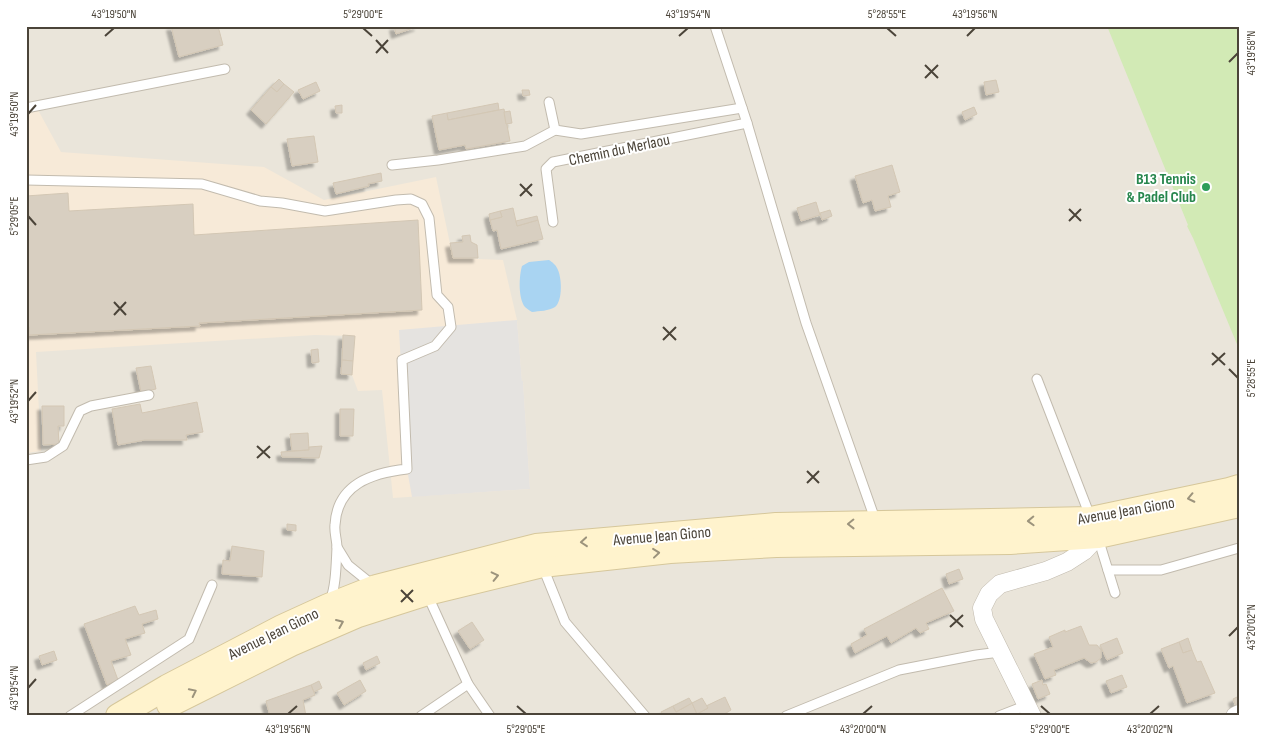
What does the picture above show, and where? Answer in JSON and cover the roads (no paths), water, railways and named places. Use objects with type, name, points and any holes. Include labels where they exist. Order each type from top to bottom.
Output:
[{"type":"main road","name":"Avenue Jean Giono","points":[[1094,528],[1239,486]]},
{"type":"main road","name":"Avenue Jean Giono","points":[[118,716],[176,682],[282,627],[376,587],[424,584],[539,555],[776,546],[880,534],[1010,542],[1239,505]]},
{"type":"main road","name":"Avenue Jean Giono","points":[[150,716],[177,700],[292,644],[358,616],[424,584]]},
{"type":"street","points":[[1030,710],[984,619],[982,608],[989,594],[1000,584],[1046,571],[1067,562],[1084,551],[1094,528]]},
{"type":"street","points":[[1235,716],[1239,714]]},
{"type":"lane","points":[[715,26],[747,123],[806,323],[880,534]]},
{"type":"lane","points":[[26,108],[225,69]]},
{"type":"lane","points":[[549,102],[555,130]]},
{"type":"lane","points":[[392,165],[438,160],[525,146],[555,130],[581,134],[742,108]]},
{"type":"lane","name":"Chemin du Merlaou","points":[[552,222],[546,169],[553,162],[747,123]]},
{"type":"lane","points":[[26,180],[202,184],[260,202],[282,203],[325,212],[396,200],[411,199],[422,204],[428,218],[437,295],[448,307],[451,327],[435,346],[402,360],[407,469],[390,471],[359,482],[349,490],[337,506],[334,590],[328,606]]},
{"type":"lane","points":[[1037,379],[1094,528],[1115,593]]},
{"type":"lane","points":[[26,460],[46,456],[64,446],[80,411],[91,406],[149,396]]},
{"type":"lane","points":[[337,547],[348,565],[376,587]]},
{"type":"lane","points":[[1108,570],[1160,570],[1239,548]]},
{"type":"lane","points":[[539,555],[565,622],[645,716]]},
{"type":"lane","points":[[424,584],[468,684],[490,716]]},
{"type":"lane","points":[[70,716],[189,639],[212,585]]},
{"type":"lane","points":[[786,716],[899,670],[1000,652]]},
{"type":"lane","points":[[421,716],[468,684]]},
{"type":"lane","points":[[999,716],[1030,710]]},
{"type":"water","points":[[549,260],[556,266],[559,272],[561,288],[558,304],[544,311],[532,312],[525,307],[521,298],[520,275],[522,266],[529,262]]},
{"type":"place","name":"B13 Tennis & Padel Club","points":[[1206,187]]}]
